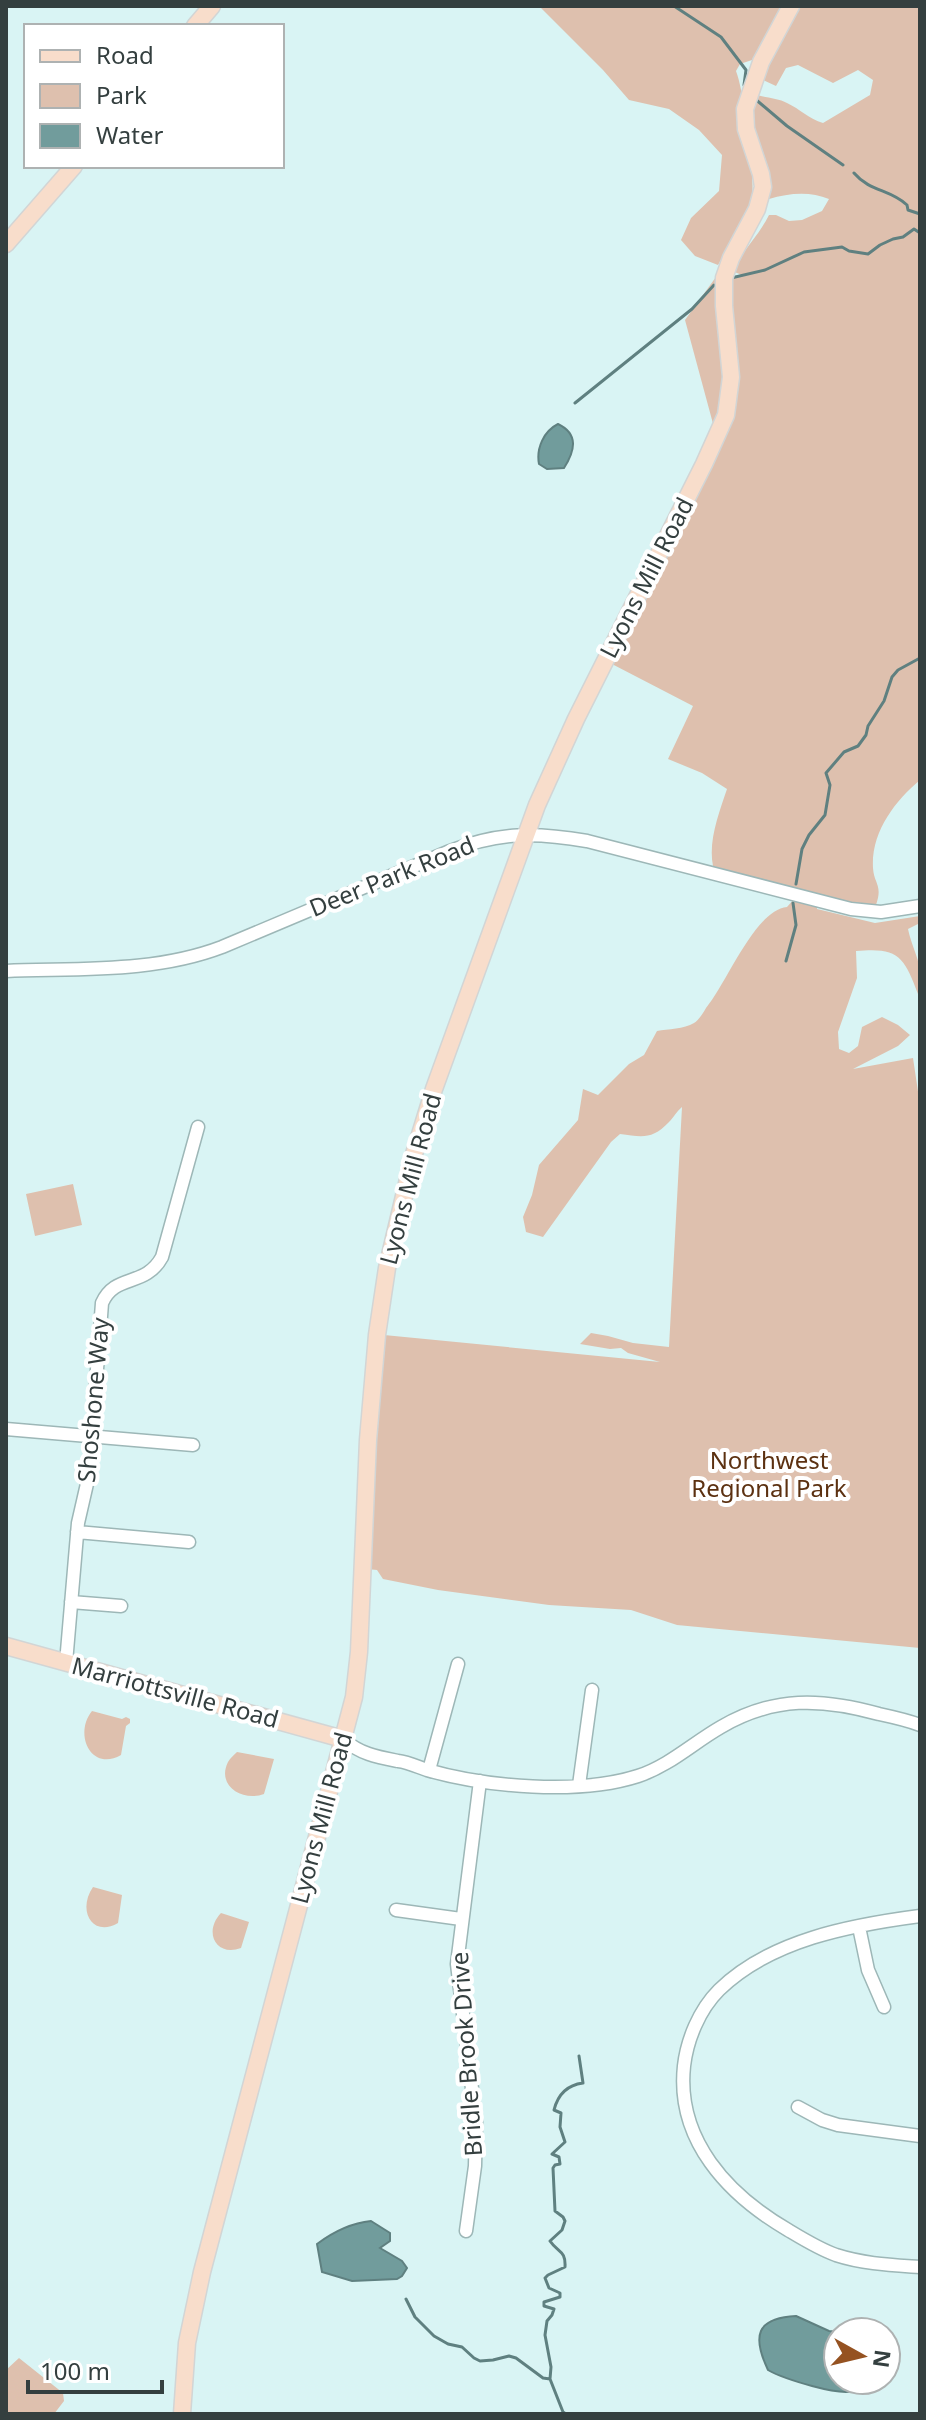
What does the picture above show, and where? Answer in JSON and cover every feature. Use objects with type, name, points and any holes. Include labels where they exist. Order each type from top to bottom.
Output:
[{"type":"main road","points":[[197,24],[212,6]]},
{"type":"main road","name":"Lyons Mill Road","points":[[182,2414],[187,2343],[202,2272],[354,1697],[370,1406],[377,1335],[387,1268],[425,1116],[526,834],[576,719],[726,415],[731,377],[724,278],[757,209],[763,187],[746,129],[745,109],[761,62],[791,6]]},
{"type":"main road","points":[[6,244],[72,168]]},
{"type":"main road","name":"Marriottsville Road","points":[[6,1646],[343,1739]]},
{"type":"street","name":"Deer Park Road","points":[[6,971],[143,965],[189,958],[462,846],[500,836],[526,834],[560,836],[599,844],[851,909],[881,912],[920,906]]},
{"type":"street","name":"Shoshone Way","points":[[66,1663],[77,1532],[88,1486],[102,1303],[112,1288],[148,1275],[162,1257],[198,1127]]},
{"type":"street","points":[[6,1429],[193,1445]]},
{"type":"street","points":[[77,1532],[189,1542]]},
{"type":"street","points":[[71,1602],[121,1606]]},
{"type":"street","points":[[429,1770],[458,1664]]},
{"type":"street","points":[[579,1785],[592,1690]]},
{"type":"street","name":"Marriottsville Road","points":[[343,1739],[355,1749],[385,1760],[398,1760],[480,1781],[520,1786],[579,1785],[620,1781],[656,1769],[733,1721],[765,1708],[785,1704],[829,1702],[920,1725]]},
{"type":"street","name":"Bridle Brook Drive","points":[[466,2231],[476,2145],[474,2096],[457,1964],[480,1781]]},
{"type":"street","points":[[396,1910],[461,1919]]},
{"type":"street","points":[[920,1916],[820,1936],[778,1951],[733,1977],[716,1993],[693,2032],[686,2055],[684,2092],[693,2134],[712,2167],[750,2204],[818,2247],[882,2265],[920,2267]]},
{"type":"street","points":[[859,1927],[868,1970],[884,2007]]},
{"type":"street","points":[[798,2107],[838,2125],[920,2136]]},
{"type":"green space","points":[[539,6],[782,6],[752,60],[740,64],[736,71],[749,137],[752,193],[744,219],[718,265],[695,256],[681,240],[691,218],[719,191],[722,155],[699,130],[669,109],[629,100]]},
{"type":"green space","points":[[797,6],[920,6],[920,780],[886,818],[880,830],[873,855],[878,898],[876,905],[864,906],[713,866],[713,837],[727,789],[702,773],[668,759],[693,706],[610,663],[727,425],[728,306],[731,278],[742,275],[732,271],[769,215],[789,221],[802,220],[822,211],[829,199],[799,194],[769,199],[769,177],[753,118],[754,94],[783,101],[823,123],[870,95],[873,80],[858,70],[833,83],[798,65],[786,68],[776,86],[763,80]]},
{"type":"green space","points":[[721,270],[726,366],[715,431],[685,320]]},
{"type":"green space","name":"Northwest Regional Park","points":[[794,899],[817,905],[817,909],[875,923],[920,916],[920,923],[908,929],[920,968],[918,994],[898,957],[881,951],[856,951],[857,978],[838,1032],[839,1049],[849,1053],[858,1046],[862,1027],[882,1017],[910,1035],[898,1046],[853,1069],[913,1058],[920,1105],[920,1648],[677,1625],[631,1610],[549,1605],[383,1579],[377,1570],[367,1569],[384,1335],[660,1362],[621,1348],[580,1344],[591,1333],[633,1343],[669,1347],[682,1107],[657,1132],[641,1136],[620,1134],[611,1142],[543,1237],[526,1232],[523,1217],[539,1165],[578,1120],[583,1089],[598,1095],[629,1064],[644,1055],[657,1031],[681,1028],[696,1022],[753,934],[775,911],[787,907]]},
{"type":"green space","points":[[73,1184],[82,1225],[35,1236],[26,1194]]},
{"type":"green space","points":[[92,1711],[130,1719],[121,1755],[102,1759],[88,1748],[84,1730]]},
{"type":"green space","points":[[237,1752],[274,1759],[264,1794],[240,1794],[229,1785],[225,1771]]},
{"type":"green space","points":[[93,1887],[122,1895],[118,1923],[101,1927],[90,1919],[86,1904]]},
{"type":"green space","points":[[221,1913],[249,1922],[241,1948],[225,1949],[215,1941],[213,1928]]},
{"type":"green space","points":[[19,2358],[63,2393],[64,2401],[54,2414],[6,2414],[6,2370]]},
{"type":"water","points":[[558,424],[572,438],[571,455],[564,468],[547,469],[539,464],[540,446],[549,431]]},
{"type":"water","points":[[371,2221],[390,2233],[390,2241],[380,2248],[402,2261],[407,2268],[402,2276],[397,2279],[352,2281],[322,2272],[317,2244],[342,2229]]},
{"type":"water","points":[[796,2316],[822,2328],[822,2388],[768,2370],[760,2348],[761,2331],[772,2320]]},
{"type":"waterway","points":[[674,6],[721,37],[746,70],[744,85]]},
{"type":"waterway","points":[[754,98],[787,126],[843,165]]},
{"type":"waterway","points":[[854,173],[867,184],[900,200],[908,210],[920,214]]},
{"type":"waterway","points":[[731,278],[765,270],[804,252],[842,247],[868,254],[914,229],[920,233]]},
{"type":"waterway","points":[[575,403],[692,309],[714,285]]},
{"type":"waterway","points":[[796,884],[802,849],[825,815],[830,785],[826,773],[844,752],[858,746],[866,735],[868,726],[884,701],[892,677],[898,670],[920,658]]},
{"type":"waterway","points":[[786,961],[796,925],[793,903]]},
{"type":"waterway","points":[[566,2414],[550,2379],[545,2335],[547,2321],[554,2309],[544,2306],[544,2302],[560,2297],[560,2293],[549,2288],[545,2278],[565,2267],[563,2254],[550,2241],[562,2230],[565,2221],[555,2211],[553,2168],[560,2164],[559,2157],[552,2154],[565,2142],[560,2127],[561,2113],[554,2110],[564,2091],[583,2083],[579,2056]]},
{"type":"waterway","points":[[406,2299],[415,2317],[434,2336],[448,2344],[462,2347],[480,2361],[509,2356],[516,2358],[543,2378],[550,2379]]}]
